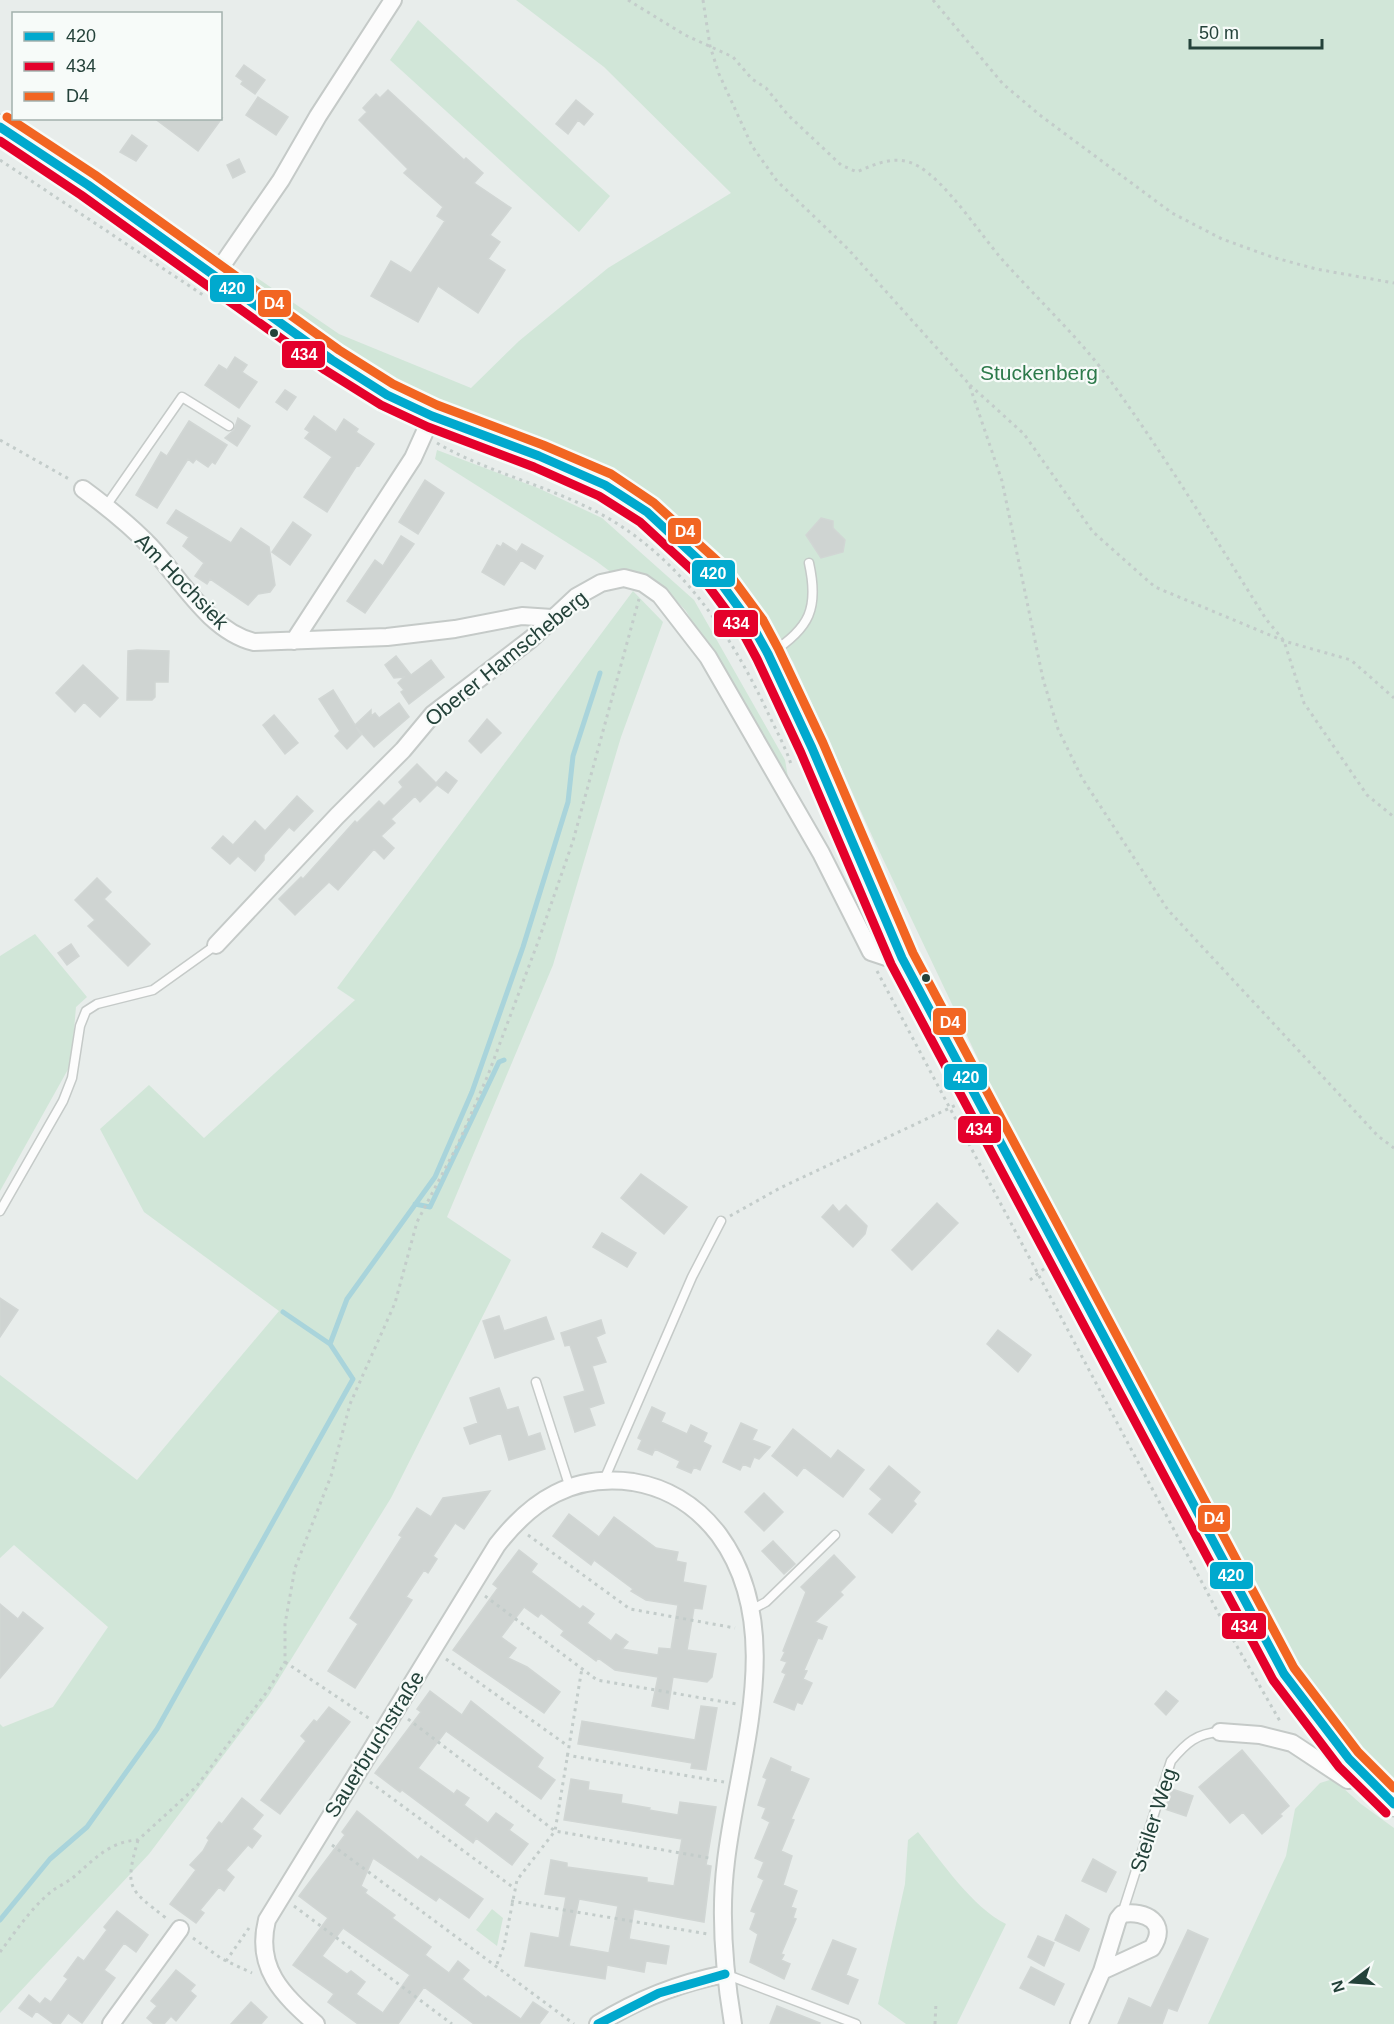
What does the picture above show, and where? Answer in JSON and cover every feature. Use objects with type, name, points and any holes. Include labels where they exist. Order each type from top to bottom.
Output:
[{"type":"main road","points":[[0,127],[88,185],[214,277],[332,360],[387,395],[427,425],[539,456],[605,485],[647,512],[715,575],[753,627],[768,654],[812,748],[902,958],[974,1097],[1284,1674],[1324,1729],[1364,1776],[1394,1804]]},
{"type":"street","points":[[214,277],[281,180],[318,116],[393,0]]},
{"type":"street","points":[[294,641],[413,458],[427,425]]},
{"type":"street","name":"Am Hochsiek","points":[[83,489],[106,506],[149,545],[220,625],[237,638],[255,642],[387,637],[455,629],[522,616],[552,618]]},
{"type":"street","name":"Oberer Hamscheberg","points":[[216,945],[337,816],[403,750],[433,714],[531,639],[576,597],[601,583],[624,578],[643,583]]},
{"type":"street","points":[[643,583],[660,595],[678,615],[708,657],[821,853],[871,952],[886,957],[902,958]]},
{"type":"street","name":"Sauerbruchstraße","points":[[316,2024],[274,1978],[265,1963],[262,1940],[267,1920],[496,1545],[526,1511],[548,1497],[570,1488],[604,1480],[632,1482],[664,1489],[690,1505],[708,1520],[731,1552],[745,1585],[751,1610],[754,1664],[750,1706],[726,1861],[723,1936],[725,1974],[733,2024]]},
{"type":"street","name":"Steiler Weg","points":[[1220,1732],[1260,1736],[1292,1743],[1348,1780],[1364,1776]]},
{"type":"street","points":[[1102,1971],[1143,1953],[1152,1948],[1157,1941],[1158,1929],[1155,1922],[1136,1911],[1122,1914]]},
{"type":"street","name":"Steiler Weg","points":[[1079,2024],[1102,1971],[1118,1919],[1122,1914]]},
{"type":"street","points":[[111,2024],[180,1929]]},
{"type":"street","points":[[598,2024],[664,1990],[693,1980],[725,1974]]},
{"type":"lane","points":[[106,506],[182,397],[229,426]]},
{"type":"lane","points":[[768,654],[794,636],[806,622],[813,605],[814,586],[809,563]]},
{"type":"lane","name":"Oberer Hamscheberg","points":[[0,1210],[63,1101],[72,1078],[80,1026],[86,1011],[97,1004],[153,990],[216,945]]},
{"type":"lane","points":[[604,1480],[692,1277],[721,1221]]},
{"type":"lane","points":[[536,1382],[570,1488]]},
{"type":"lane","points":[[751,1610],[766,1602],[835,1535]]},
{"type":"lane","name":"Steiler Weg","points":[[1122,1914],[1172,1761],[1184,1744],[1202,1733],[1220,1732]]},
{"type":"lane","points":[[725,1974],[842,2021],[856,2024]]},
{"type":"path","points":[[628,0],[685,35],[733,57],[752,79],[766,88],[788,115],[841,165],[857,172],[884,160],[905,161],[919,167],[956,202],[999,255],[1111,381],[1173,470],[1266,619],[1284,640],[1304,703],[1367,795],[1394,817]]},
{"type":"path","points":[[703,0],[710,46],[732,106],[752,146],[777,181],[848,249],[969,384],[1024,434],[1093,532],[1155,587],[1284,640],[1351,660],[1394,698]]},
{"type":"path","points":[[933,0],[1003,84],[1041,116],[1172,213],[1222,239],[1272,257],[1316,269],[1394,283]]},
{"type":"path","points":[[0,160],[215,301]]},
{"type":"path","points":[[969,384],[1002,481],[1043,679],[1058,729],[1082,778],[1168,910],[1378,1136],[1394,1148]]},
{"type":"path","points":[[427,425],[454,453],[552,490],[591,508],[648,545],[681,575],[733,645],[752,679],[792,767]]},
{"type":"path","points":[[0,440],[83,489]]},
{"type":"path","points":[[274,1978],[258,1976],[226,1961],[134,1893],[130,1883],[138,1840],[196,1787],[269,1689],[285,1662],[285,1624],[295,1568],[331,1476],[350,1404],[395,1303],[417,1222],[458,1144],[488,1075],[538,942],[573,841],[643,583]]},
{"type":"path","points":[[871,952],[880,981],[1223,1622],[1292,1743]]},
{"type":"path","points":[[721,1221],[780,1188],[949,1108]]},
{"type":"path","points":[[1030,1280],[1037,1272]]},
{"type":"path","points":[[513,1524],[630,1609],[752,1630]]},
{"type":"path","points":[[472,1586],[597,1680],[750,1706]]},
{"type":"path","points":[[433,1649],[568,1747]]},
{"type":"path","points":[[285,1662],[384,1729]]},
{"type":"path","points":[[497,1965],[504,1946],[517,1880],[555,1831],[582,1668]]},
{"type":"path","points":[[396,1709],[555,1831],[726,1861]]},
{"type":"path","points":[[566,1755],[739,1784]]},
{"type":"path","points":[[357,1772],[514,1888]]},
{"type":"path","points":[[318,1834],[574,2024]]},
{"type":"path","points":[[0,1952],[35,1906],[53,1890],[72,1879],[100,1853],[126,1841],[138,1840]]},
{"type":"path","points":[[281,1896],[452,2024]]},
{"type":"path","points":[[512,1900],[723,1936]]},
{"type":"path","points":[[226,1961],[246,1929],[267,1920]]},
{"type":"path","points":[[935,2024],[936,2002]]},
{"type":"green space","name":"Stuckenberg","points":[[516,0],[1394,0],[1394,1786],[1363,1758],[1290,1663],[989,1082],[873,838],[793,662],[742,588],[666,512],[607,474],[535,439],[443,406],[347,354],[254,286],[253,275],[339,334],[471,388],[519,341],[608,268],[731,193],[604,67]]},
{"type":"green space","points":[[418,20],[610,196],[579,232],[390,60]]},
{"type":"green space","points":[[437,450],[538,488],[602,518],[694,600],[785,760],[790,789],[686,611],[662,585],[640,572],[612,573],[435,459]]},
{"type":"green space","points":[[633,591],[663,622],[621,737],[553,965],[447,1217],[511,1260],[391,1498],[269,1695],[149,1854],[0,2013],[0,1724],[3,1727],[53,1707],[108,1627],[14,1545],[0,1558],[0,1375],[137,1480],[279,1311],[144,1212],[100,1129],[149,1085],[204,1138],[355,1000],[337,988]]},
{"type":"green space","points":[[35,934],[87,997],[76,1007],[71,1064],[0,1191],[0,956]]},
{"type":"green space","points":[[1333,1779],[1361,1804],[1394,1828],[1394,2024],[1208,2024],[1286,1856],[1295,1809],[1320,1783]]},
{"type":"green space","points":[[918,1832],[947,1870],[981,1907],[1006,1924],[957,2024],[906,2024],[878,2004],[905,1884],[908,1840]]},
{"type":"green space","points":[[492,1909],[503,1918],[497,1946],[476,1930]]},
{"type":"building","points":[[244,65],[265,80],[255,94],[241,84],[243,81],[236,76]]},
{"type":"building","points":[[388,90],[464,160],[466,158],[483,173],[474,183],[511,208],[490,235],[500,242],[488,259],[505,270],[478,313],[438,286],[418,322],[371,296],[391,261],[411,273],[445,221],[437,216],[443,207],[404,173],[408,169],[359,120],[367,112],[363,108],[376,94],[380,98]]},
{"type":"building","points":[[258,97],[288,117],[276,135],[246,115]]},
{"type":"building","points":[[576,100],[593,114],[584,125],[578,120],[568,134],[556,124]]},
{"type":"building","points":[[157,120],[221,120],[198,151]]},
{"type":"building","points":[[132,135],[147,146],[136,161],[120,152]]},
{"type":"building","points":[[239,159],[245,172],[233,178],[227,165]]},
{"type":"building","points":[[235,357],[247,365],[242,372],[257,382],[239,408],[205,385],[219,365],[227,370]]},
{"type":"building","points":[[285,390],[296,397],[287,410],[276,402]]},
{"type":"building","points":[[314,416],[336,432],[344,419],[358,429],[356,432],[374,444],[359,466],[357,465],[327,512],[304,497],[332,457],[305,438],[310,432],[305,429]]},
{"type":"building","points":[[238,418],[250,426],[237,446],[225,438],[234,430]]},
{"type":"building","points":[[189,421],[227,445],[215,464],[212,462],[208,467],[196,459],[193,463],[188,459],[157,508],[136,495],[161,452],[167,456]]},
{"type":"building","points":[[425,480],[444,493],[418,534],[399,522]]},
{"type":"building","points":[[176,510],[231,543],[241,528],[269,547],[275,585],[270,592],[258,594],[248,605],[210,579],[207,584],[195,576],[204,563],[183,546],[189,537],[167,523]]},
{"type":"building","points":[[821,518],[833,521],[833,528],[845,540],[843,552],[821,558],[806,535]]},
{"type":"building","points":[[293,522],[311,535],[290,565],[272,552]]},
{"type":"building","points":[[401,536],[414,544],[365,613],[347,601],[375,560],[383,566]]},
{"type":"building","points":[[503,543],[517,552],[522,544],[543,556],[535,569],[521,560],[504,585],[482,572],[497,545],[501,547]]},
{"type":"building","points":[[128,651],[169,651],[168,682],[155,682],[155,697],[152,700],[127,700]]},
{"type":"building","points":[[396,656],[411,675],[431,660],[444,677],[409,704],[401,692],[404,690],[398,683],[404,677],[394,678],[385,665]]},
{"type":"building","points":[[83,665],[118,698],[100,717],[84,702],[75,712],[56,693]]},
{"type":"building","points":[[333,690],[355,725],[371,710],[371,716],[375,713],[379,718],[399,703],[409,717],[374,747],[356,727],[361,735],[347,749],[335,736],[340,731],[319,699]]},
{"type":"building","points":[[274,715],[298,743],[285,754],[263,725]]},
{"type":"building","points":[[487,719],[501,733],[481,753],[469,741]]},
{"type":"building","points":[[417,764],[436,783],[446,772],[457,781],[448,793],[437,785],[420,802],[415,796],[391,819],[395,823],[381,836],[394,848],[384,859],[374,849],[338,890],[329,882],[295,915],[279,899],[301,877],[303,879],[355,821],[357,823],[379,801],[384,806],[403,787],[399,782]]},
{"type":"building","points":[[297,796],[313,811],[294,831],[289,827],[264,855],[264,860],[255,871],[238,856],[230,864],[212,848],[223,836],[233,845],[255,821],[265,831]]},
{"type":"building","points":[[97,878],[111,892],[104,899],[150,944],[128,966],[88,926],[95,920],[75,900]]},
{"type":"building","points":[[71,944],[79,956],[67,965],[58,953]]},
{"type":"building","points":[[641,1174],[687,1207],[664,1234],[621,1198]]},
{"type":"building","points":[[937,1203],[958,1223],[912,1270],[892,1250]]},
{"type":"building","points":[[833,1205],[839,1212],[846,1205],[867,1226],[865,1234],[853,1247],[822,1217]]},
{"type":"building","points":[[602,1233],[636,1253],[627,1267],[593,1247]]},
{"type":"building","points":[[0,1298],[18,1310],[0,1337]]},
{"type":"building","points":[[499,1316],[504,1331],[546,1317],[554,1339],[495,1358],[483,1321]]},
{"type":"building","points":[[601,1320],[605,1333],[596,1337],[606,1362],[592,1366],[604,1403],[589,1408],[595,1425],[575,1432],[564,1397],[585,1391],[570,1345],[565,1346],[561,1333]]},
{"type":"building","points":[[998,1330],[1031,1355],[1018,1372],[987,1344]]},
{"type":"building","points":[[499,1388],[507,1410],[518,1407],[528,1437],[540,1433],[545,1449],[509,1460],[501,1433],[470,1444],[464,1428],[478,1423],[470,1398]]},
{"type":"building","points":[[652,1407],[665,1413],[661,1422],[687,1434],[691,1425],[707,1433],[703,1442],[711,1446],[700,1470],[694,1467],[691,1473],[677,1467],[680,1461],[655,1449],[652,1455],[638,1449],[642,1440],[638,1438]]},
{"type":"building","points":[[741,1423],[757,1430],[752,1440],[770,1447],[759,1459],[754,1457],[750,1467],[743,1464],[740,1470],[723,1462]]},
{"type":"building","points":[[793,1429],[831,1459],[838,1450],[864,1470],[843,1497],[804,1467],[797,1476],[772,1456]]},
{"type":"building","points":[[889,1466],[920,1492],[913,1501],[916,1504],[892,1533],[869,1514],[882,1499],[870,1489]]},
{"type":"building","points":[[490,1491],[464,1529],[455,1523],[433,1556],[437,1559],[428,1573],[424,1570],[406,1597],[412,1600],[355,1688],[328,1671],[358,1624],[350,1618],[402,1537],[399,1535],[417,1508],[431,1517],[443,1498]]},
{"type":"building","points":[[764,1493],[783,1512],[764,1531],[745,1512]]},
{"type":"building","points":[[569,1514],[599,1537],[614,1517],[656,1548],[678,1552],[676,1561],[686,1563],[683,1582],[706,1586],[702,1609],[694,1608],[687,1650],[716,1654],[712,1677],[707,1682],[673,1677],[668,1709],[652,1706],[658,1677],[615,1670],[598,1658],[596,1661],[561,1635],[564,1631],[541,1613],[538,1617],[524,1607],[501,1637],[516,1648],[508,1658],[527,1667],[560,1692],[544,1713],[453,1650],[498,1588],[493,1584],[519,1550],[537,1564],[531,1572],[580,1609],[583,1606],[594,1614],[587,1623],[611,1641],[616,1634],[628,1642],[622,1649],[658,1655],[659,1648],[671,1649],[678,1605],[646,1600],[631,1591],[633,1589],[594,1560],[591,1565],[553,1536]]},
{"type":"building","points":[[773,1541],[795,1564],[784,1574],[762,1551]]},
{"type":"building","points":[[834,1555],[855,1577],[840,1592],[843,1595],[815,1622],[827,1627],[822,1639],[818,1638],[804,1670],[807,1671],[803,1679],[812,1683],[802,1704],[797,1702],[794,1710],[774,1702],[786,1674],[782,1672],[787,1662],[781,1660],[785,1652],[783,1651],[806,1592],[801,1587]]},
{"type":"building","points":[[0,1604],[18,1619],[23,1612],[43,1628],[0,1678]]},
{"type":"building","points":[[430,1691],[462,1715],[471,1701],[543,1758],[537,1767],[555,1780],[541,1799],[446,1731],[418,1768],[454,1794],[457,1790],[469,1798],[464,1805],[488,1823],[496,1813],[513,1825],[509,1830],[528,1844],[512,1865],[476,1838],[473,1843],[402,1790],[400,1792],[375,1773],[421,1712],[417,1709]]},
{"type":"building","points":[[1166,1691],[1178,1701],[1166,1715],[1155,1704]]},
{"type":"building","points":[[701,1706],[717,1708],[706,1770],[691,1768],[692,1763],[578,1744],[582,1721],[695,1740]]},
{"type":"building","points":[[329,1707],[350,1722],[280,1814],[261,1800],[306,1741],[301,1736]]},
{"type":"building","points":[[1242,1750],[1289,1806],[1280,1814],[1282,1816],[1262,1834],[1243,1812],[1230,1823],[1199,1787]]},
{"type":"building","points":[[771,1758],[791,1767],[790,1771],[809,1779],[791,1819],[794,1820],[781,1851],[792,1856],[783,1885],[797,1891],[791,1907],[796,1909],[793,1918],[796,1919],[781,1954],[784,1955],[781,1960],[790,1964],[784,1979],[750,1962],[758,1934],[750,1929],[756,1913],[751,1911],[764,1880],[758,1877],[764,1862],[755,1858],[770,1822],[762,1818],[766,1808],[758,1805],[767,1779],[763,1777]]},
{"type":"building","points":[[571,1779],[589,1782],[588,1790],[622,1795],[621,1803],[650,1808],[649,1810],[678,1815],[680,1802],[716,1807],[706,1865],[711,1866],[704,1922],[634,1909],[629,1939],[669,1946],[666,1964],[646,1961],[644,1972],[607,1965],[605,1979],[525,1966],[531,1933],[559,1938],[566,1897],[545,1894],[551,1860],[567,1863],[567,1867],[647,1878],[647,1882],[674,1886],[682,1839],[564,1820]],"holes":[[[579,1899],[618,1906],[609,1953],[569,1946]]]},
{"type":"building","points":[[1172,1789],[1193,1796],[1186,1816],[1165,1809]]},
{"type":"building","points":[[242,1798],[263,1815],[252,1829],[261,1836],[252,1848],[248,1845],[226,1870],[234,1877],[224,1891],[219,1887],[200,1910],[204,1913],[196,1923],[170,1904],[196,1870],[190,1865],[203,1851],[209,1840],[207,1838],[219,1822],[222,1824]]},
{"type":"building","points":[[357,1811],[418,1860],[421,1856],[483,1899],[469,1918],[439,1897],[436,1901],[373,1858],[361,1886],[367,1890],[365,1893],[395,1915],[392,1918],[431,1947],[425,1955],[449,1973],[458,1961],[469,1970],[462,1979],[486,1998],[488,1996],[521,2019],[533,2002],[548,2012],[539,2024],[474,2024],[424,1987],[398,2024],[358,2024],[328,2002],[334,1994],[293,1965],[328,1918],[299,1896],[345,1835],[342,1832]],"holes":[[[343,1928],[410,1975],[383,2013],[356,1994],[365,1982],[351,1971],[347,1974],[322,1956]]]},
{"type":"building","points":[[1093,1859],[1116,1872],[1106,1892],[1082,1881]]},
{"type":"building","points":[[117,1911],[148,1935],[136,1952],[124,1943],[104,1970],[115,1978],[82,2023],[68,2013],[60,2024],[54,2024],[36,2011],[32,2017],[19,2008],[29,1995],[40,2004],[45,1998],[51,2002],[68,1979],[64,1976],[78,1957],[84,1961],[107,1930],[104,1927]]},
{"type":"building","points":[[1066,1915],[1089,1929],[1079,1951],[1055,1940]]},
{"type":"building","points":[[1188,1930],[1208,1939],[1177,2011],[1168,2008],[1162,2024],[1118,2024],[1129,1998],[1151,2008]]},
{"type":"building","points":[[1038,1936],[1054,1943],[1044,1966],[1028,1957]]},
{"type":"building","points":[[833,1940],[856,1949],[846,1975],[858,1980],[848,2004],[812,1989]]},
{"type":"building","points":[[1031,1967],[1064,1984],[1054,2005],[1020,1988]]},
{"type":"building","points":[[176,1970],[195,1985],[190,1991],[196,1996],[176,2021],[171,2016],[164,2024],[154,2024],[147,2018],[157,2006],[151,2001]]},
{"type":"building","points":[[251,2002],[267,2017],[261,2024],[231,2024]]},
{"type":"building","points":[[777,2006],[820,2023],[770,2024]]},
{"type":"waterway","points":[[0,1920],[50,1859],[87,1827],[157,1729],[353,1379],[330,1344],[347,1299],[435,1177],[472,1092],[523,947],[568,802],[573,756],[600,673]]},
{"type":"waterway","points":[[415,1204],[430,1207],[499,1062],[504,1060]]},
{"type":"waterway","points":[[283,1312],[330,1344]]},
{"type":"transit line","name":"D4","points":[[7,117],[95,175],[339,350],[393,384],[437,405],[543,445],[611,474],[654,503],[724,567],[763,620],[778,648],[823,743],[913,953],[1294,1668],[1358,1752],[1394,1788]]},
{"type":"transit line","name":"420","points":[[0,127],[88,185],[332,360],[387,395],[432,416],[539,456],[605,485],[647,512],[715,575],[753,627],[768,654],[812,748],[902,958],[1284,1674],[1349,1759],[1394,1804]]},
{"type":"transit line","name":"434","points":[[0,141],[81,195],[325,370],[381,405],[428,427],[534,467],[599,496],[640,522],[706,583],[743,633],[757,659],[801,753],[891,964],[1273,1680],[1339,1767],[1386,1813]]},
{"type":"transit line","name":"420","points":[[598,2024],[659,1993],[725,1974]]}]
